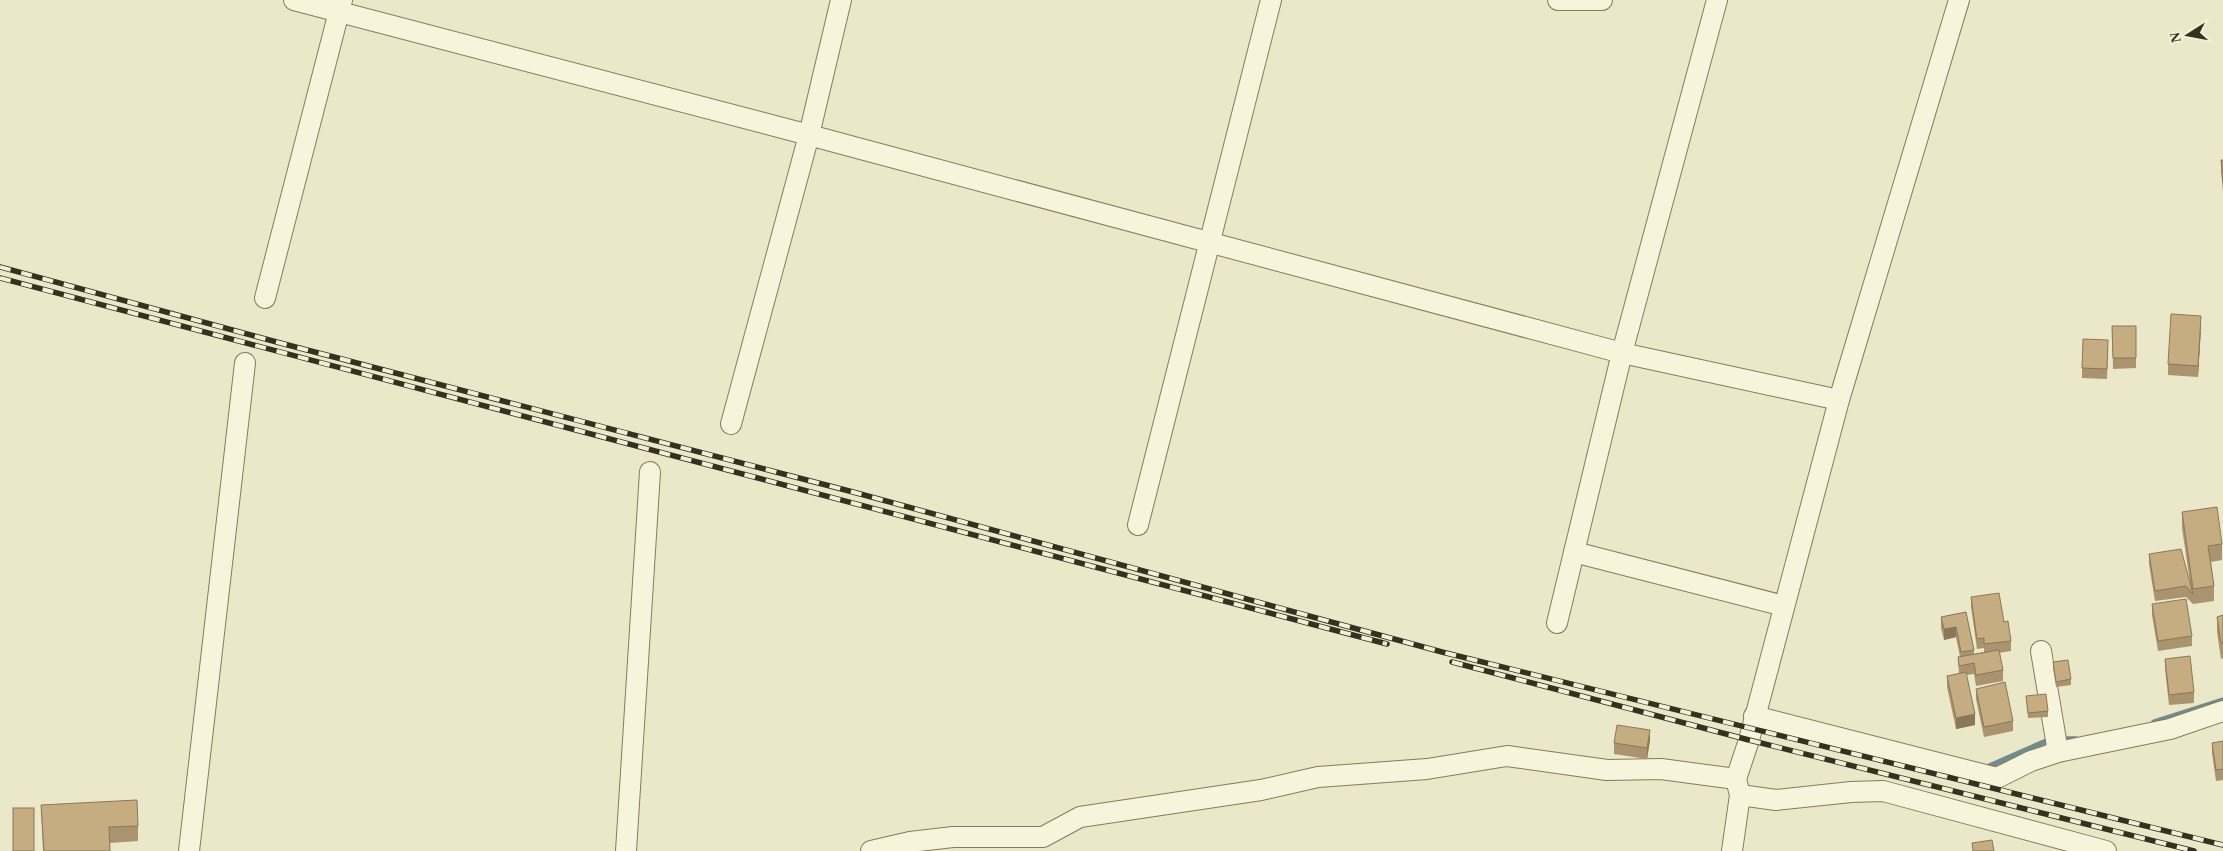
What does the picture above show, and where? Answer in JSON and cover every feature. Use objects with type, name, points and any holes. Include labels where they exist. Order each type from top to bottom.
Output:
[{"type":"street","points":[[294,0],[341,6],[809,135],[1622,353],[1840,400]]},
{"type":"street","points":[[731,424],[809,135],[841,0]]},
{"type":"street","points":[[1138,525],[1208,242],[1271,0]]},
{"type":"street","points":[[1558,0],[1602,0]]},
{"type":"street","points":[[1557,624],[1622,353],[1717,0]]},
{"type":"street","points":[[1732,851],[1738,787],[1754,716],[1840,400],[1958,0]]},
{"type":"street","points":[[265,298],[341,6]]},
{"type":"street","points":[[189,851],[245,363]]},
{"type":"street","points":[[626,851],[650,472]]},
{"type":"street","points":[[1574,552],[1784,606]]},
{"type":"street","points":[[2041,651],[2058,752]]},
{"type":"street","points":[[1754,716],[1997,778],[2031,761],[2058,752],[2170,729],[2223,712]]},
{"type":"street","points":[[871,851],[910,842],[953,837],[1043,837],[1080,818],[1261,790],[1318,777],[1427,768],[1507,756],[1607,770],[1661,769],[1738,787],[1776,800],[1851,792],[1883,791],[2049,843],[2106,851]]},
{"type":"building","points":[[2221,160],[2223,160],[2223,183]]},
{"type":"building","points":[[2171,314],[2201,316],[2198,366],[2168,364]]},
{"type":"building","points":[[2112,326],[2136,326],[2136,358],[2113,358]]},
{"type":"building","points":[[2083,339],[2108,340],[2107,369],[2082,368]]},
{"type":"building","points":[[2217,507],[2222,544],[2208,546],[2214,586],[2193,589],[2182,512]]},
{"type":"building","points":[[2181,549],[2193,594],[2186,586],[2155,591],[2149,554]]},
{"type":"building","points":[[1999,593],[2004,622],[2008,621],[2011,641],[1984,644],[1984,638],[1977,639],[1971,597]]},
{"type":"building","points":[[2186,599],[2192,636],[2158,641],[2152,604]]},
{"type":"building","points":[[1966,612],[1974,650],[1961,652],[1956,627],[1944,629],[1941,617]]},
{"type":"building","points":[[2223,615],[2223,643],[2221,643],[2217,617]]},
{"type":"building","points":[[1999,650],[2003,670],[1976,675],[1974,663],[1959,666],[1958,657]]},
{"type":"building","points":[[2190,656],[2194,692],[2169,695],[2165,659]]},
{"type":"building","points":[[2068,660],[2071,679],[2056,682],[2053,662]]},
{"type":"building","points":[[1966,672],[1975,714],[1956,718],[1947,676]]},
{"type":"building","points":[[2005,682],[2013,721],[1984,727],[1976,689]]},
{"type":"building","points":[[2046,694],[2048,711],[2028,713],[2026,696]]},
{"type":"building","points":[[1617,725],[1650,730],[1647,748],[1614,743]]},
{"type":"building","points":[[2223,741],[2223,769],[2216,770],[2212,743]]},
{"type":"building","points":[[137,800],[138,826],[109,827],[110,851],[44,851],[41,805]]},
{"type":"building","points":[[13,808],[34,808],[34,851],[13,851]]},
{"type":"building","points":[[1992,840],[1994,851],[1973,851],[1972,843]]},
{"type":"waterway","points":[[2154,722],[2223,700]]},
{"type":"waterway","points":[[1982,767],[1985,768],[2051,739],[2076,739]]},
{"type":"railway","points":[[0,267],[284,344],[853,492],[1442,652],[2223,845]]},
{"type":"railway","points":[[0,278],[1387,644]]},
{"type":"railway","points":[[1452,662],[1749,740],[2194,851]]}]
